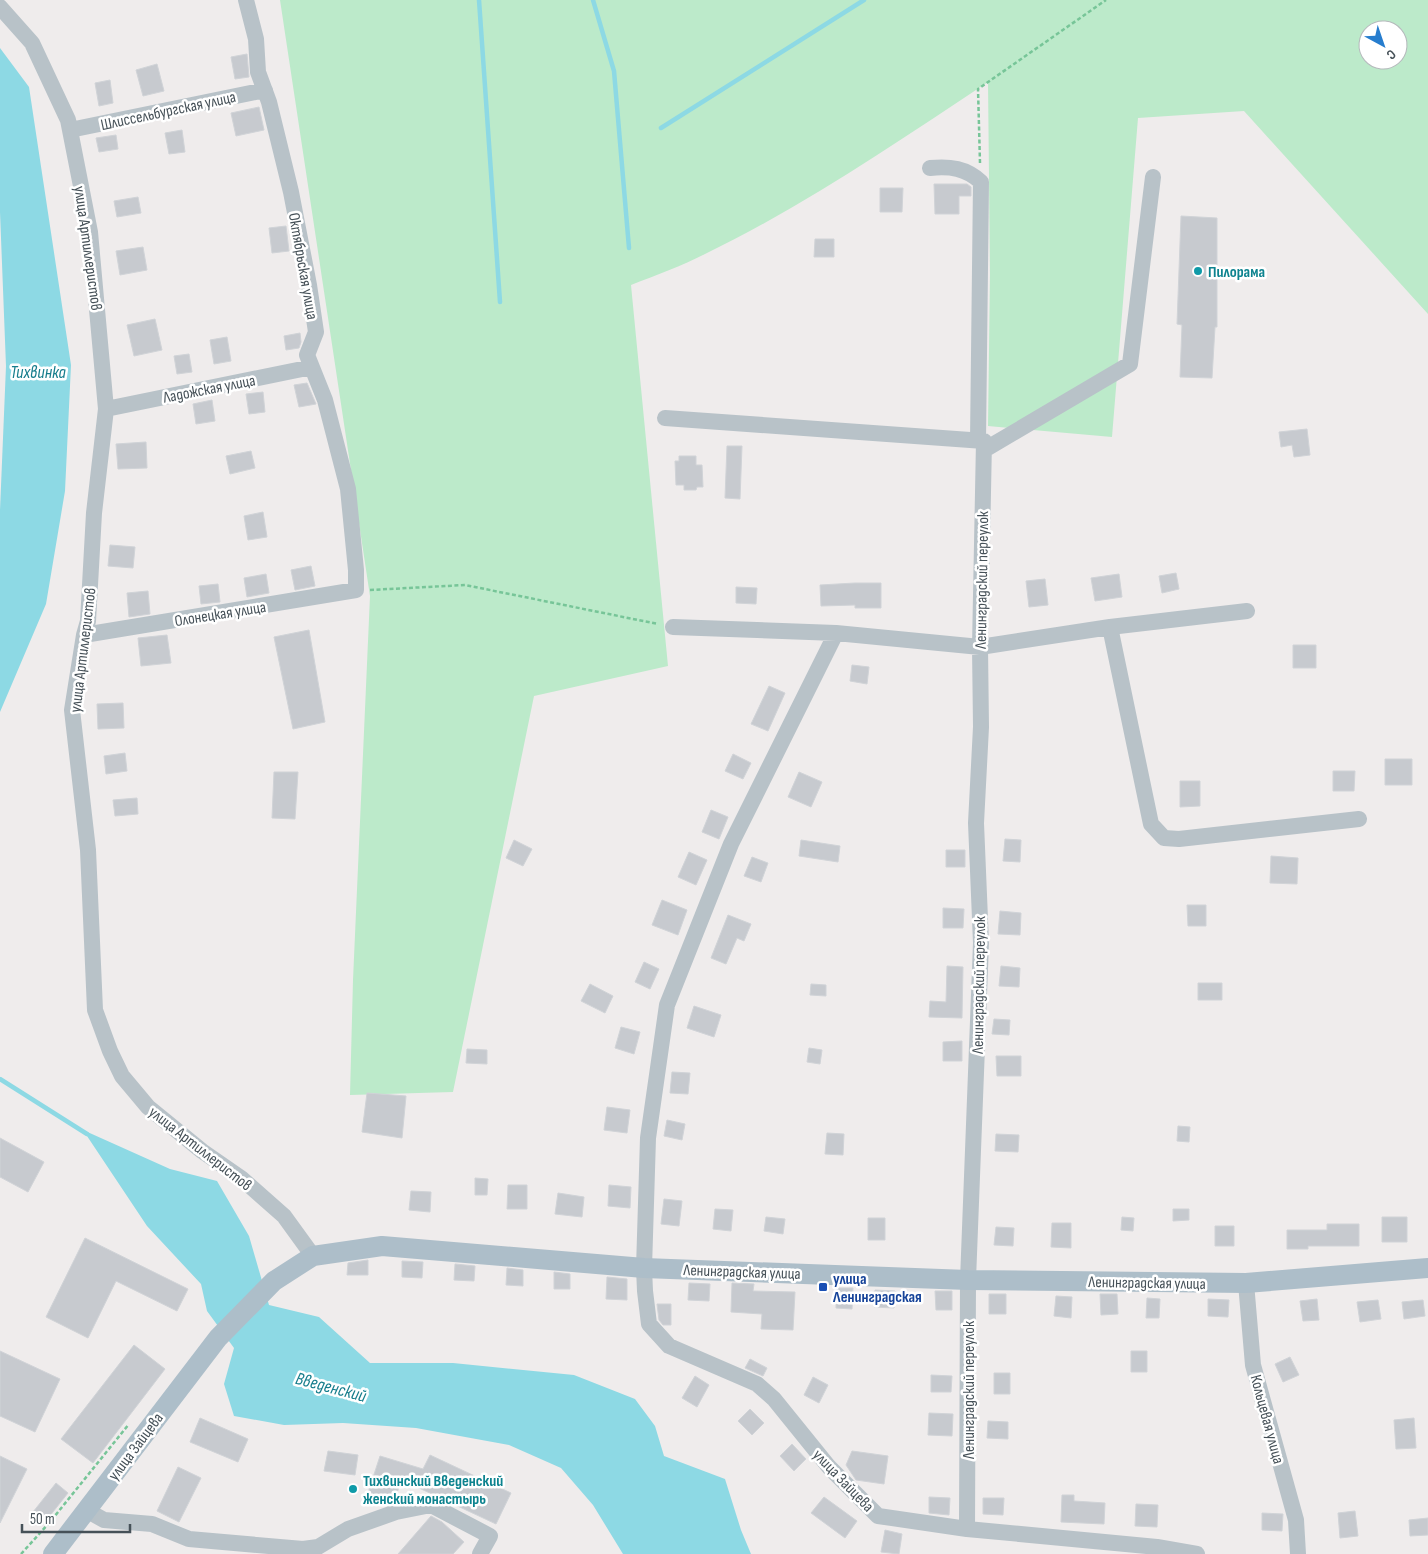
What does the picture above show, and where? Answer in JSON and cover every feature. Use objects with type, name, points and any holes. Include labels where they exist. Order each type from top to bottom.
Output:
[{"type":"main road","name":"Ленинградская улица","points":[[274,1281],[313,1256],[382,1246],[644,1268],[968,1280],[1246,1283],[1428,1268]]},
{"type":"main road","name":"улица Зайцева","points":[[53,1554],[218,1338],[274,1281]]},
{"type":"street","name":"Октябрьская улица","points":[[246,0],[256,38],[258,72],[265,90],[291,192],[309,285],[316,332],[307,355],[325,400],[348,489],[356,570],[356,590]]},
{"type":"street","name":"улица Артиллеристов","points":[[0,7],[32,43],[68,120],[90,232],[106,409],[94,514],[88,621],[72,710],[88,850],[96,1010],[110,1052],[122,1076],[148,1107],[202,1151],[241,1178],[284,1216],[313,1256]]},
{"type":"street","name":"Шлиссельбургская улица","points":[[70,130],[265,90]]},
{"type":"street","points":[[930,168],[959,168],[973,174],[981,182]]},
{"type":"street","points":[[666,418],[982,444],[1130,364],[1153,177]]},
{"type":"street","name":"Ленинградский переулок","points":[[967,1529],[968,1280],[981,943],[976,823],[981,727],[981,182]]},
{"type":"street","name":"Ладожская улица","points":[[106,409],[312,367]]},
{"type":"street","name":"Олонецкая улица","points":[[84,635],[356,590]]},
{"type":"street","points":[[673,627],[836,633],[980,647],[1110,627],[1247,611]]},
{"type":"street","points":[[1110,627],[1151,824],[1164,838],[1180,839],[1359,819]]},
{"type":"street","name":"улица Зайцева","points":[[836,633],[731,844],[667,1005],[648,1138],[644,1268],[649,1324],[669,1346],[756,1384],[774,1399],[829,1467],[878,1516],[967,1529],[1158,1547],[1197,1554]]},
{"type":"street","name":"Кольцевая улица","points":[[1246,1283],[1253,1365],[1296,1520],[1298,1554]]},
{"type":"street","points":[[86,1510],[104,1520],[152,1524],[189,1539],[303,1549],[318,1547],[348,1529],[396,1512],[431,1504],[490,1536],[480,1554]]},
{"type":"street","points":[[318,1547],[334,1554]]},
{"type":"path","points":[[981,182],[978,89],[1106,0]]},
{"type":"path","points":[[356,590],[465,586],[673,627]]},
{"type":"path","points":[[21,1554],[50,1522],[130,1423]]},
{"type":"green space","points":[[280,0],[1428,0],[1428,314],[1244,111],[1138,118],[1112,437],[988,426],[990,274],[988,82],[814,195],[696,258],[631,285],[668,666],[534,696],[453,1092],[350,1095],[353,980],[370,596]]},
{"type":"water","name":"Тихвинка","points":[[0,48],[29,87],[71,365],[65,491],[46,604],[0,712],[0,510],[6,366],[0,212]]},
{"type":"water","points":[[83,1130],[170,1169],[217,1181],[249,1236],[269,1305],[319,1317],[370,1363],[453,1363],[574,1375],[635,1399],[655,1426],[664,1456],[725,1479],[741,1530],[751,1554],[623,1554],[593,1505],[561,1468],[509,1445],[416,1428],[343,1423],[284,1425],[234,1416],[224,1384],[234,1348],[207,1311],[201,1284],[147,1226]]},
{"type":"building","points":[[247,54],[249,77],[235,79],[231,57]]},
{"type":"building","points":[[157,64],[164,91],[143,96],[136,70]]},
{"type":"building","points":[[110,80],[113,103],[99,106],[95,83]]},
{"type":"building","points":[[259,107],[264,130],[236,136],[231,113]]},
{"type":"building","points":[[182,130],[185,152],[169,154],[165,133]]},
{"type":"building","points":[[116,135],[118,149],[99,152],[96,138]]},
{"type":"building","points":[[934,184],[967,184],[971,187],[971,196],[959,196],[959,214],[935,214]]},
{"type":"building","points":[[880,188],[903,188],[902,212],[880,212]]},
{"type":"building","points":[[138,197],[141,213],[117,217],[114,201]]},
{"type":"building","name":"Пилорама","points":[[1181,216],[1217,218],[1217,327],[1215,327],[1212,378],[1180,377],[1182,325],[1177,324]]},
{"type":"building","points":[[286,226],[289,251],[272,253],[269,228]]},
{"type":"building","points":[[815,239],[834,239],[834,257],[814,257]]},
{"type":"building","points":[[143,247],[147,270],[120,275],[116,251]]},
{"type":"building","points":[[155,319],[162,350],[134,356],[127,325]]},
{"type":"building","points":[[300,333],[301,342],[299,348],[286,350],[284,336]]},
{"type":"building","points":[[227,337],[231,361],[214,364],[210,340]]},
{"type":"building","points":[[189,354],[192,372],[177,374],[174,356]]},
{"type":"building","points":[[307,383],[316,404],[299,407],[294,385]]},
{"type":"building","points":[[263,392],[265,412],[249,414],[246,394]]},
{"type":"building","points":[[212,400],[215,421],[196,424],[193,404]]},
{"type":"building","points":[[1307,429],[1310,455],[1294,457],[1292,445],[1281,447],[1279,432]]},
{"type":"building","points":[[146,442],[147,468],[118,469],[116,444]]},
{"type":"building","points":[[727,446],[742,446],[740,499],[725,498]]},
{"type":"building","points":[[251,451],[255,468],[230,474],[226,456]]},
{"type":"building","points":[[679,456],[696,456],[696,465],[702,465],[703,487],[697,487],[696,490],[684,490],[684,485],[676,485],[675,461],[679,461]]},
{"type":"building","points":[[263,512],[267,537],[248,540],[244,516]]},
{"type":"building","points":[[110,545],[135,547],[133,568],[108,566]]},
{"type":"building","points":[[311,566],[315,586],[295,590],[291,570]]},
{"type":"building","points":[[1176,573],[1179,589],[1162,593],[1159,576]]},
{"type":"building","points":[[266,574],[269,593],[247,597],[244,578]]},
{"type":"building","points":[[1119,574],[1122,597],[1095,601],[1091,578]]},
{"type":"building","points":[[1045,579],[1048,605],[1029,607],[1026,581]]},
{"type":"building","points":[[881,583],[881,608],[855,608],[855,605],[821,606],[820,585]]},
{"type":"building","points":[[218,584],[220,602],[201,604],[199,586]]},
{"type":"building","points":[[736,587],[757,588],[756,604],[736,603]]},
{"type":"building","points":[[148,591],[150,614],[129,617],[127,593]]},
{"type":"building","points":[[309,630],[325,722],[293,729],[274,637]]},
{"type":"building","points":[[167,635],[171,663],[141,666],[138,638]]},
{"type":"building","points":[[1293,645],[1316,645],[1316,668],[1293,668]]},
{"type":"building","points":[[852,665],[869,667],[867,684],[850,681]]},
{"type":"building","points":[[769,686],[785,693],[768,731],[751,724]]},
{"type":"building","points":[[123,703],[124,728],[98,729],[97,704]]},
{"type":"building","points":[[125,753],[127,771],[106,774],[104,756]]},
{"type":"building","points":[[733,754],[751,763],[743,779],[725,771]]},
{"type":"building","points":[[1385,759],[1412,759],[1412,785],[1385,785]]},
{"type":"building","points":[[1333,771],[1355,771],[1354,791],[1333,791]]},
{"type":"building","points":[[274,772],[298,772],[295,819],[272,818]]},
{"type":"building","points":[[799,772],[822,782],[811,807],[788,797]]},
{"type":"building","points":[[1180,781],[1200,781],[1200,806],[1180,807]]},
{"type":"building","points":[[137,798],[138,814],[115,816],[113,800]]},
{"type":"building","points":[[711,810],[728,817],[719,839],[702,832]]},
{"type":"building","points":[[1005,839],[1021,840],[1020,862],[1003,861]]},
{"type":"building","points":[[514,840],[532,849],[523,866],[506,858]]},
{"type":"building","points":[[801,840],[840,846],[838,862],[799,856]]},
{"type":"building","points":[[946,850],[965,850],[965,867],[946,867]]},
{"type":"building","points":[[689,852],[707,860],[696,885],[678,877]]},
{"type":"building","points":[[1271,856],[1298,858],[1297,884],[1270,883]]},
{"type":"building","points":[[752,857],[768,863],[761,882],[744,876]]},
{"type":"building","points":[[662,900],[687,910],[678,935],[652,925]]},
{"type":"building","points":[[1187,905],[1206,905],[1206,926],[1188,926]]},
{"type":"building","points":[[943,908],[964,909],[963,928],[943,928]]},
{"type":"building","points":[[1000,911],[1021,913],[1020,935],[998,934]]},
{"type":"building","points":[[728,915],[751,924],[744,941],[737,938],[726,964],[711,958]]},
{"type":"building","points":[[644,962],[659,969],[650,989],[635,982]]},
{"type":"building","points":[[947,966],[963,967],[962,1018],[929,1017],[930,1001],[946,1002]]},
{"type":"building","points":[[1001,966],[1020,968],[1019,987],[999,986]]},
{"type":"building","points":[[1198,983],[1222,983],[1222,1000],[1198,1000]]},
{"type":"building","points":[[590,984],[613,996],[605,1013],[581,1001]]},
{"type":"building","points":[[811,984],[826,985],[826,996],[810,995]]},
{"type":"building","points":[[694,1006],[721,1015],[714,1037],[687,1028]]},
{"type":"building","points":[[994,1019],[1010,1020],[1009,1035],[992,1034]]},
{"type":"building","points":[[621,1027],[640,1032],[634,1054],[615,1048]]},
{"type":"building","points":[[962,1041],[962,1061],[943,1061],[943,1042]]},
{"type":"building","points":[[809,1048],[822,1050],[820,1064],[807,1062]]},
{"type":"building","points":[[467,1049],[487,1050],[487,1064],[466,1063]]},
{"type":"building","points":[[996,1056],[1021,1056],[1021,1076],[997,1076]]},
{"type":"building","points":[[672,1072],[690,1073],[688,1094],[670,1093]]},
{"type":"building","points":[[367,1093],[406,1096],[402,1138],[362,1132]]},
{"type":"building","points":[[607,1107],[630,1110],[627,1133],[604,1130]]},
{"type":"building","points":[[667,1120],[685,1124],[682,1140],[664,1136]]},
{"type":"building","points":[[1178,1126],[1190,1127],[1189,1142],[1177,1141]]},
{"type":"building","points":[[827,1133],[844,1134],[843,1155],[825,1154]]},
{"type":"building","points":[[996,1134],[1019,1135],[1018,1152],[995,1151]]},
{"type":"building","points":[[0,1138],[44,1162],[28,1192],[0,1177]]},
{"type":"building","points":[[475,1178],[488,1179],[487,1195],[475,1195]]},
{"type":"building","points":[[508,1185],[527,1185],[527,1209],[507,1209]]},
{"type":"building","points":[[609,1185],[631,1187],[630,1208],[608,1206]]},
{"type":"building","points":[[411,1191],[431,1192],[430,1212],[409,1210]]},
{"type":"building","points":[[558,1193],[584,1197],[582,1217],[555,1214]]},
{"type":"building","points":[[664,1199],[682,1201],[679,1226],[661,1224]]},
{"type":"building","points":[[715,1209],[733,1210],[731,1231],[713,1229]]},
{"type":"building","points":[[1173,1209],[1189,1209],[1189,1220],[1173,1221]]},
{"type":"building","points":[[766,1217],[785,1219],[783,1234],[764,1231]]},
{"type":"building","points":[[1122,1217],[1134,1218],[1133,1231],[1121,1230]]},
{"type":"building","points":[[1382,1217],[1407,1217],[1407,1242],[1382,1242]]},
{"type":"building","points":[[868,1218],[885,1218],[885,1240],[868,1240]]},
{"type":"building","points":[[1052,1223],[1071,1223],[1071,1248],[1051,1247]]},
{"type":"building","points":[[1327,1224],[1359,1224],[1359,1246],[1308,1246],[1308,1249],[1287,1249],[1287,1230],[1327,1230]]},
{"type":"building","points":[[1215,1226],[1234,1226],[1234,1246],[1215,1246]]},
{"type":"building","points":[[996,1227],[1014,1228],[1013,1246],[994,1245]]},
{"type":"building","points":[[85,1238],[188,1289],[177,1311],[116,1281],[88,1338],[46,1317]]},
{"type":"building","points":[[368,1260],[368,1275],[347,1275],[348,1263]]},
{"type":"building","points":[[402,1261],[423,1262],[422,1278],[402,1277]]},
{"type":"building","points":[[455,1264],[475,1266],[474,1281],[454,1280]]},
{"type":"building","points":[[507,1268],[523,1270],[523,1286],[506,1285]]},
{"type":"building","points":[[554,1272],[570,1274],[570,1289],[554,1289]]},
{"type":"building","points":[[607,1277],[627,1279],[627,1300],[606,1299]]},
{"type":"building","points":[[689,1283],[710,1284],[709,1301],[688,1300]]},
{"type":"building","points":[[732,1283],[754,1284],[753,1291],[795,1292],[793,1330],[761,1329],[762,1314],[731,1312]]},
{"type":"building","points":[[836,1288],[853,1288],[852,1309],[836,1308]]},
{"type":"building","points":[[875,1290],[895,1291],[894,1308],[874,1307]]},
{"type":"building","points":[[935,1291],[952,1291],[952,1310],[936,1310]]},
{"type":"building","points":[[989,1294],[1006,1294],[1006,1314],[989,1314]]},
{"type":"building","points":[[1100,1294],[1117,1294],[1118,1314],[1101,1315]]},
{"type":"building","points":[[1056,1296],[1072,1297],[1071,1318],[1054,1316]]},
{"type":"building","points":[[1147,1298],[1160,1299],[1159,1318],[1146,1318]]},
{"type":"building","points":[[1208,1299],[1229,1300],[1228,1317],[1208,1316]]},
{"type":"building","points":[[1317,1299],[1319,1320],[1303,1321],[1300,1301]]},
{"type":"building","points":[[1378,1300],[1381,1319],[1360,1322],[1357,1302]]},
{"type":"building","points":[[1423,1300],[1425,1316],[1404,1319],[1402,1302]]},
{"type":"building","points":[[657,1304],[671,1304],[671,1325],[663,1325],[659,1320]]},
{"type":"building","points":[[134,1345],[165,1369],[93,1463],[61,1439]]},
{"type":"building","points":[[0,1351],[60,1379],[35,1432],[0,1416]]},
{"type":"building","points":[[1131,1351],[1147,1351],[1147,1372],[1131,1372]]},
{"type":"building","points":[[1290,1357],[1299,1375],[1283,1382],[1275,1364]]},
{"type":"building","points":[[750,1359],[767,1368],[763,1376],[745,1368]]},
{"type":"building","points":[[994,1373],[1010,1373],[1010,1394],[994,1394]]},
{"type":"building","points":[[931,1375],[952,1376],[951,1392],[931,1392]]},
{"type":"building","points":[[695,1376],[709,1385],[697,1407],[682,1398]]},
{"type":"building","points":[[813,1377],[828,1385],[819,1403],[804,1395]]},
{"type":"building","points":[[750,1409],[764,1423],[752,1435],[738,1421]]},
{"type":"building","points":[[929,1413],[953,1414],[952,1436],[928,1435]]},
{"type":"building","points":[[200,1418],[248,1439],[238,1462],[190,1442]]},
{"type":"building","points":[[1414,1418],[1416,1448],[1396,1449],[1394,1420]]},
{"type":"building","points":[[988,1421],[1008,1422],[1008,1439],[987,1438]]},
{"type":"building","points":[[792,1444],[806,1459],[794,1471],[780,1456]]},
{"type":"building","points":[[328,1451],[358,1455],[355,1475],[324,1471]]},
{"type":"building","points":[[852,1451],[888,1456],[884,1484],[856,1480],[846,1465]]},
{"type":"building","points":[[430,1455],[511,1493],[496,1524],[387,1473],[400,1484],[394,1502],[386,1505],[366,1499],[380,1456],[423,1469]]},
{"type":"building","points":[[0,1456],[27,1469],[0,1523]]},
{"type":"building","points":[[178,1467],[201,1478],[179,1522],[157,1511]]},
{"type":"building","points":[[56,1483],[68,1493],[45,1522],[33,1512]]},
{"type":"building","points":[[1062,1495],[1074,1495],[1074,1501],[1105,1503],[1104,1524],[1061,1522]]},
{"type":"building","points":[[824,1497],[857,1521],[845,1538],[811,1513]]},
{"type":"building","points":[[929,1497],[950,1498],[949,1515],[929,1513]]},
{"type":"building","points":[[983,1498],[1004,1498],[1003,1515],[983,1514]]},
{"type":"building","points":[[1136,1504],[1158,1505],[1157,1527],[1135,1526]]},
{"type":"building","points":[[1355,1511],[1358,1536],[1340,1538],[1338,1513]]},
{"type":"building","points":[[1262,1513],[1283,1514],[1282,1531],[1262,1530]]},
{"type":"building","points":[[431,1516],[442,1522],[464,1542],[453,1554],[398,1554]]},
{"type":"building","points":[[1428,1518],[1428,1535],[1410,1536],[1409,1520]]},
{"type":"building","points":[[885,1530],[902,1534],[899,1554],[881,1552]]},
{"type":"waterway","points":[[479,0],[500,302]]},
{"type":"waterway","points":[[593,0],[614,71],[629,248]]},
{"type":"waterway","points":[[661,128],[864,0]]},
{"type":"waterway","name":"Введенский","points":[[0,1079],[87,1134]]},
{"type":"place","name":"Пилорама","points":[[1198,271]]},
{"type":"place","name":"улица Ленинградская","points":[[823,1287]]},
{"type":"place","name":"Тихвинский Введенский женский монастырь","points":[[353,1489]]}]
